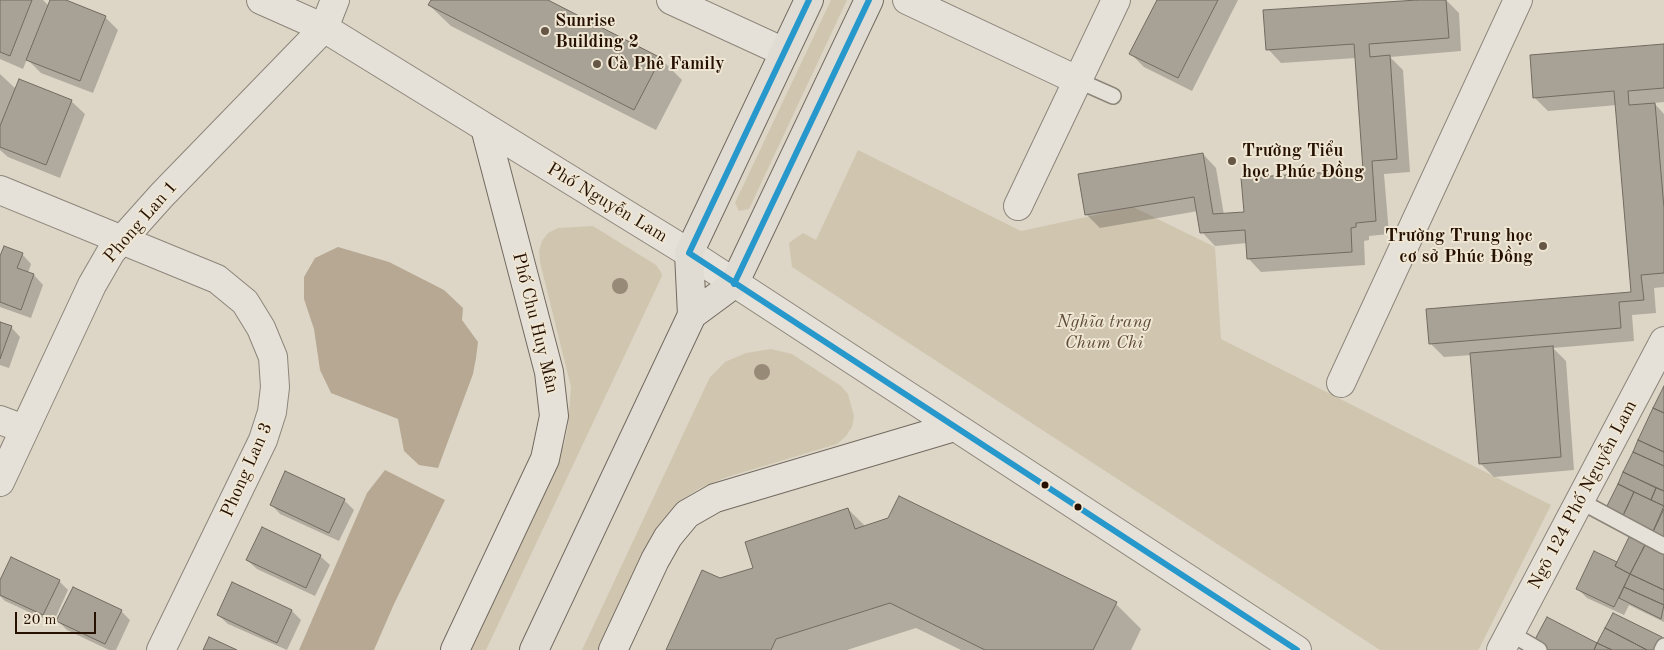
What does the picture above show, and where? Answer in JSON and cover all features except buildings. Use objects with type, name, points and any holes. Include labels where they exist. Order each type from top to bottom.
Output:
[{"type":"main road","points":[[534,650],[692,315],[689,253],[809,0]]},
{"type":"main road","points":[[692,315],[734,284],[869,0]]},
{"type":"street","name":"Phố Nguyễn Lam","points":[[261,0],[324,28],[689,253],[1297,650]]},
{"type":"street","points":[[324,28],[335,0]]},
{"type":"street","points":[[670,0],[784,52]]},
{"type":"street","points":[[907,0],[1078,80]]},
{"type":"street","points":[[1018,206],[1116,0]]},
{"type":"street","points":[[1341,384],[1438,195],[1518,0]]},
{"type":"street","name":"Phong Lan 1","points":[[0,482],[12,425],[111,252],[324,28]]},
{"type":"street","name":"Phố Chu Huy Mân","points":[[455,650],[545,459],[554,416],[549,372],[485,128]]},
{"type":"street","name":"Phong Lan 3","points":[[0,190],[217,279],[245,302],[261,328],[273,357],[275,387],[272,412],[263,440],[161,650]]},
{"type":"street","name":"Ngõ 124 Phố Nguyễn Lam","points":[[1506,642],[1664,341]]},
{"type":"street","points":[[613,650],[668,537],[687,514],[715,498],[954,427]]},
{"type":"lane","points":[[1078,80],[1113,96]]},
{"type":"lane","points":[[1580,501],[1664,546]]},
{"type":"lane","points":[[1506,642],[1539,650]]},
{"type":"lane","points":[[1662,650],[1664,646]]},
{"type":"green space","points":[[831,0],[847,0],[749,209],[739,211],[735,203]]},
{"type":"green space","name":"Nghĩa trang Chum Chi","points":[[858,150],[1021,231],[1133,207],[1215,247],[1221,339],[1551,505],[1478,650],[1380,650],[792,267],[789,243],[803,233],[816,240]]},
{"type":"green space","points":[[593,226],[656,265],[662,276],[486,650],[468,650],[564,445],[568,426],[571,387],[540,262],[539,251],[542,241],[548,233],[558,228]]},
{"type":"green space","points":[[771,349],[792,354],[841,386],[848,394],[854,416],[852,427],[837,444],[727,477],[700,488],[677,503],[662,521],[601,650],[582,650],[710,377],[725,362],[746,353]]},
{"type":"shaded area","points":[[338,247],[389,262],[444,290],[463,308],[462,320],[478,342],[476,358],[473,374],[438,468],[419,465],[404,451],[398,419],[331,393],[320,370],[314,329],[304,299],[304,277],[315,258]]},
{"type":"shaded area","points":[[385,470],[445,500],[394,604],[374,650],[299,650],[367,493]]},
{"type":"transit line","points":[[809,0],[689,253],[1297,650]]},
{"type":"transit line","points":[[734,284],[869,0]]},
{"type":"place","name":"Sunrise Building 2","points":[[545,31]]},
{"type":"place","name":"Cà Phê Family","points":[[597,64]]},
{"type":"place","name":"Trường Tiểu học Phúc Đồng","points":[[1232,161]]},
{"type":"place","name":"Trường Trung học cơ sở Phúc Đồng","points":[[1543,246]]}]
